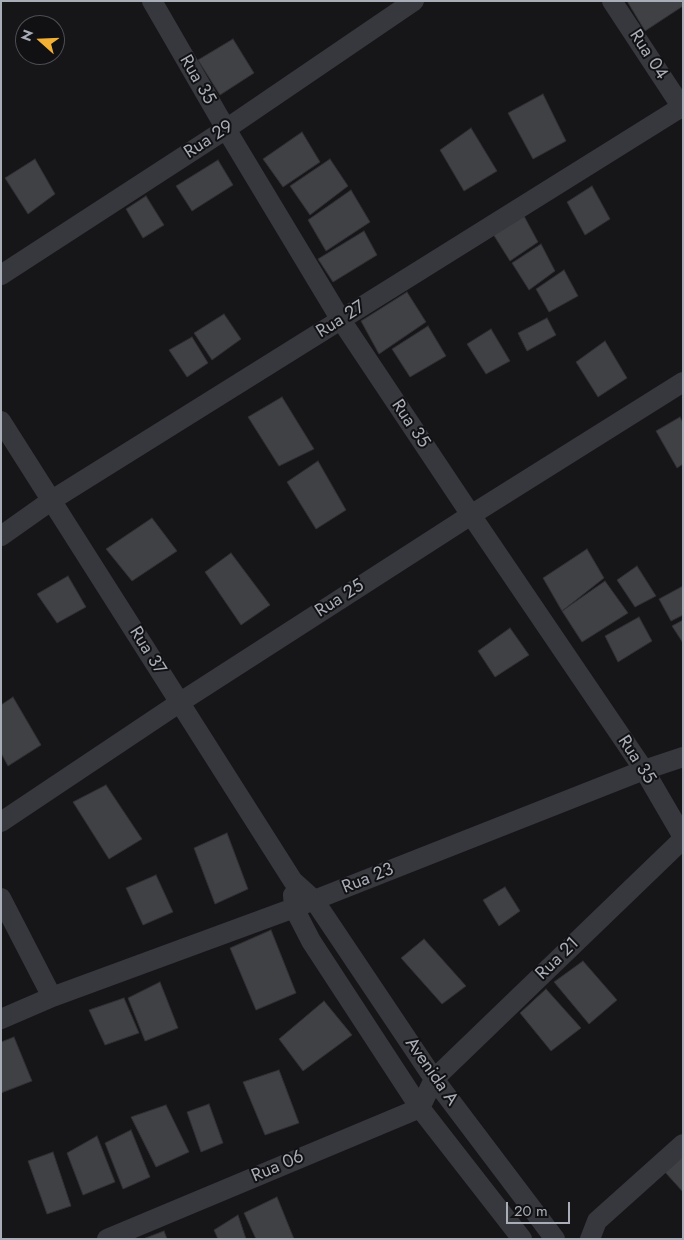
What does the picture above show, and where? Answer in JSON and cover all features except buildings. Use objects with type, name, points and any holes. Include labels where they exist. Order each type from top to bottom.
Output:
[{"type":"street","name":"Rua 35","points":[[152,1],[226,129],[341,320],[644,770],[683,838]]},
{"type":"street","name":"Rua 29","points":[[1,275],[226,129],[414,1]]},
{"type":"street","name":"Rua 04","points":[[612,1],[682,107]]},
{"type":"street","name":"Rua 27","points":[[1,536],[52,500],[682,107]]},
{"type":"street","name":"Rua 25","points":[[1,822],[179,702],[683,382]]},
{"type":"street","name":"Rua 37","points":[[1,422],[293,881],[314,900]]},
{"type":"street","name":"Rua 23","points":[[1,1019],[52,997],[294,908],[683,756]]},
{"type":"street","name":"Rua 21","points":[[434,1079],[683,838]]},
{"type":"street","points":[[293,881],[294,908]]},
{"type":"street","points":[[1,898],[52,997]]},
{"type":"street","name":"Avenida A","points":[[314,900],[434,1079],[556,1239]]},
{"type":"street","name":"Avenida A","points":[[294,908],[311,941],[420,1108],[522,1239]]},
{"type":"street","points":[[420,1108],[434,1079]]},
{"type":"street","name":"Rua 06","points":[[107,1239],[420,1108]]},
{"type":"street","points":[[590,1239],[597,1221],[683,1144]]}]
